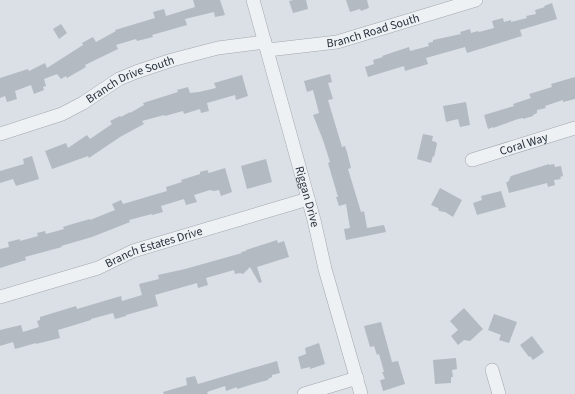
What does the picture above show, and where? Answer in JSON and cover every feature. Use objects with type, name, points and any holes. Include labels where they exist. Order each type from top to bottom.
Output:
[{"type":"street","name":"Riggan Drive","points":[[253,0],[267,46],[314,220],[325,269],[361,394]]},
{"type":"street","name":"Branch Road South","points":[[267,46],[337,42],[476,0]]},
{"type":"street","name":"Branch Drive South","points":[[0,134],[62,114],[83,103],[119,80],[172,60],[218,48],[267,46]]},
{"type":"street","name":"Coral Way","points":[[472,160],[575,128]]},
{"type":"street","name":"Branch Estates Drive","points":[[0,297],[98,268],[133,251],[308,199]]},
{"type":"street","points":[[492,370],[499,394]]},
{"type":"street","points":[[304,394],[357,378]]},
{"type":"building","points":[[193,0],[220,0],[225,15],[215,17],[214,12],[185,19],[187,25],[152,35],[153,37],[137,41],[136,39],[116,45],[118,49],[85,65],[86,67],[67,78],[66,76],[61,79],[57,74],[44,79],[46,86],[43,87],[44,90],[34,94],[31,85],[15,91],[17,99],[7,102],[5,96],[0,98],[0,78],[28,69],[29,71],[45,63],[47,68],[93,37],[96,42],[116,31],[115,30],[155,18],[153,12],[164,9],[166,16],[195,7]]},
{"type":"building","points":[[306,0],[308,9],[293,13],[289,1]]},
{"type":"building","points":[[346,0],[367,0],[369,8],[361,11],[360,9],[350,12]]},
{"type":"building","points":[[552,3],[557,19],[520,30],[522,36],[467,53],[465,47],[426,58],[428,64],[405,71],[404,66],[368,77],[365,67],[374,64],[373,60],[383,57],[382,56],[409,47],[410,51],[429,46],[428,43],[433,42],[433,40],[461,34],[460,32],[470,29],[471,33],[494,28],[492,21],[503,18],[504,22],[511,20],[511,22],[527,18],[526,16],[536,14],[535,10]]},
{"type":"building","points":[[61,24],[67,33],[59,39],[53,29]]},
{"type":"building","points":[[330,74],[332,82],[328,83],[333,99],[328,100],[342,147],[345,146],[347,152],[351,168],[348,169],[361,212],[364,211],[367,228],[384,225],[386,232],[346,240],[344,229],[350,228],[346,204],[339,206],[336,197],[338,197],[328,163],[330,162],[313,115],[319,113],[313,90],[307,92],[304,81]]},
{"type":"building","points":[[242,75],[248,96],[236,100],[235,95],[207,103],[209,111],[201,113],[200,109],[184,114],[183,111],[142,121],[144,124],[120,137],[89,158],[88,156],[52,169],[45,151],[66,143],[68,148],[87,135],[90,139],[112,124],[110,121],[130,113],[144,105],[143,103],[178,92],[177,90],[188,87],[190,93],[216,88],[214,83]]},
{"type":"building","points":[[575,77],[575,99],[563,102],[563,100],[545,106],[546,108],[537,110],[537,113],[533,116],[518,119],[488,129],[484,115],[514,106],[513,104],[531,98],[529,94],[552,87],[551,84]]},
{"type":"building","points":[[466,102],[470,125],[460,127],[458,119],[446,122],[443,106]]},
{"type":"building","points":[[423,134],[433,136],[432,141],[436,142],[437,144],[431,163],[417,159]]},
{"type":"building","points":[[32,156],[39,179],[16,186],[13,179],[0,183],[0,171],[24,164],[23,159]]},
{"type":"building","points":[[266,159],[272,182],[247,189],[241,166]]},
{"type":"building","points":[[549,164],[554,164],[555,167],[561,166],[563,176],[560,177],[561,179],[554,180],[555,185],[548,187],[547,183],[509,193],[506,182],[508,182],[511,176]]},
{"type":"building","points":[[225,168],[232,192],[221,196],[219,190],[210,190],[194,195],[197,202],[186,205],[184,199],[161,206],[163,212],[129,220],[130,222],[92,237],[25,257],[26,260],[0,268],[0,249],[9,247],[8,242],[20,239],[20,241],[38,236],[37,233],[45,231],[46,234],[64,229],[63,227],[90,220],[115,210],[112,204],[121,200],[123,204],[167,191],[166,187],[182,182],[181,180],[200,174],[200,172],[207,170],[209,173]]},
{"type":"building","points":[[440,188],[462,200],[453,217],[445,212],[439,211],[438,208],[431,205]]},
{"type":"building","points":[[501,191],[506,207],[477,215],[473,203],[482,200],[481,196]]},
{"type":"building","points":[[277,240],[278,243],[284,241],[289,257],[257,267],[262,282],[259,283],[250,267],[243,274],[235,274],[234,270],[206,278],[208,285],[198,288],[197,283],[155,295],[158,306],[115,319],[113,313],[58,330],[60,338],[15,349],[13,342],[0,346],[0,330],[21,325],[23,332],[39,327],[37,321],[40,320],[40,317],[76,306],[77,309],[121,296],[122,301],[142,295],[139,284],[159,279],[158,275],[242,253],[241,252],[246,250]]},
{"type":"building","points":[[464,308],[483,329],[470,341],[464,340],[458,345],[451,336],[458,330],[450,321]]},
{"type":"building","points":[[494,314],[517,322],[509,343],[499,340],[501,335],[488,330]]},
{"type":"building","points":[[381,322],[392,362],[398,361],[405,384],[383,391],[380,380],[385,379],[382,372],[384,372],[379,354],[377,355],[374,346],[370,347],[364,326]]},
{"type":"building","points":[[532,336],[544,352],[533,360],[520,345]]},
{"type":"building","points":[[319,343],[325,364],[310,369],[310,367],[301,369],[298,357],[306,354],[305,348]]},
{"type":"building","points":[[456,358],[457,369],[452,370],[453,377],[451,377],[451,383],[435,384],[433,360]]},
{"type":"building","points":[[277,361],[280,373],[272,375],[272,377],[268,380],[237,389],[237,387],[226,391],[225,386],[207,392],[208,394],[164,394],[163,392],[187,385],[186,378],[195,376],[198,384]]}]
